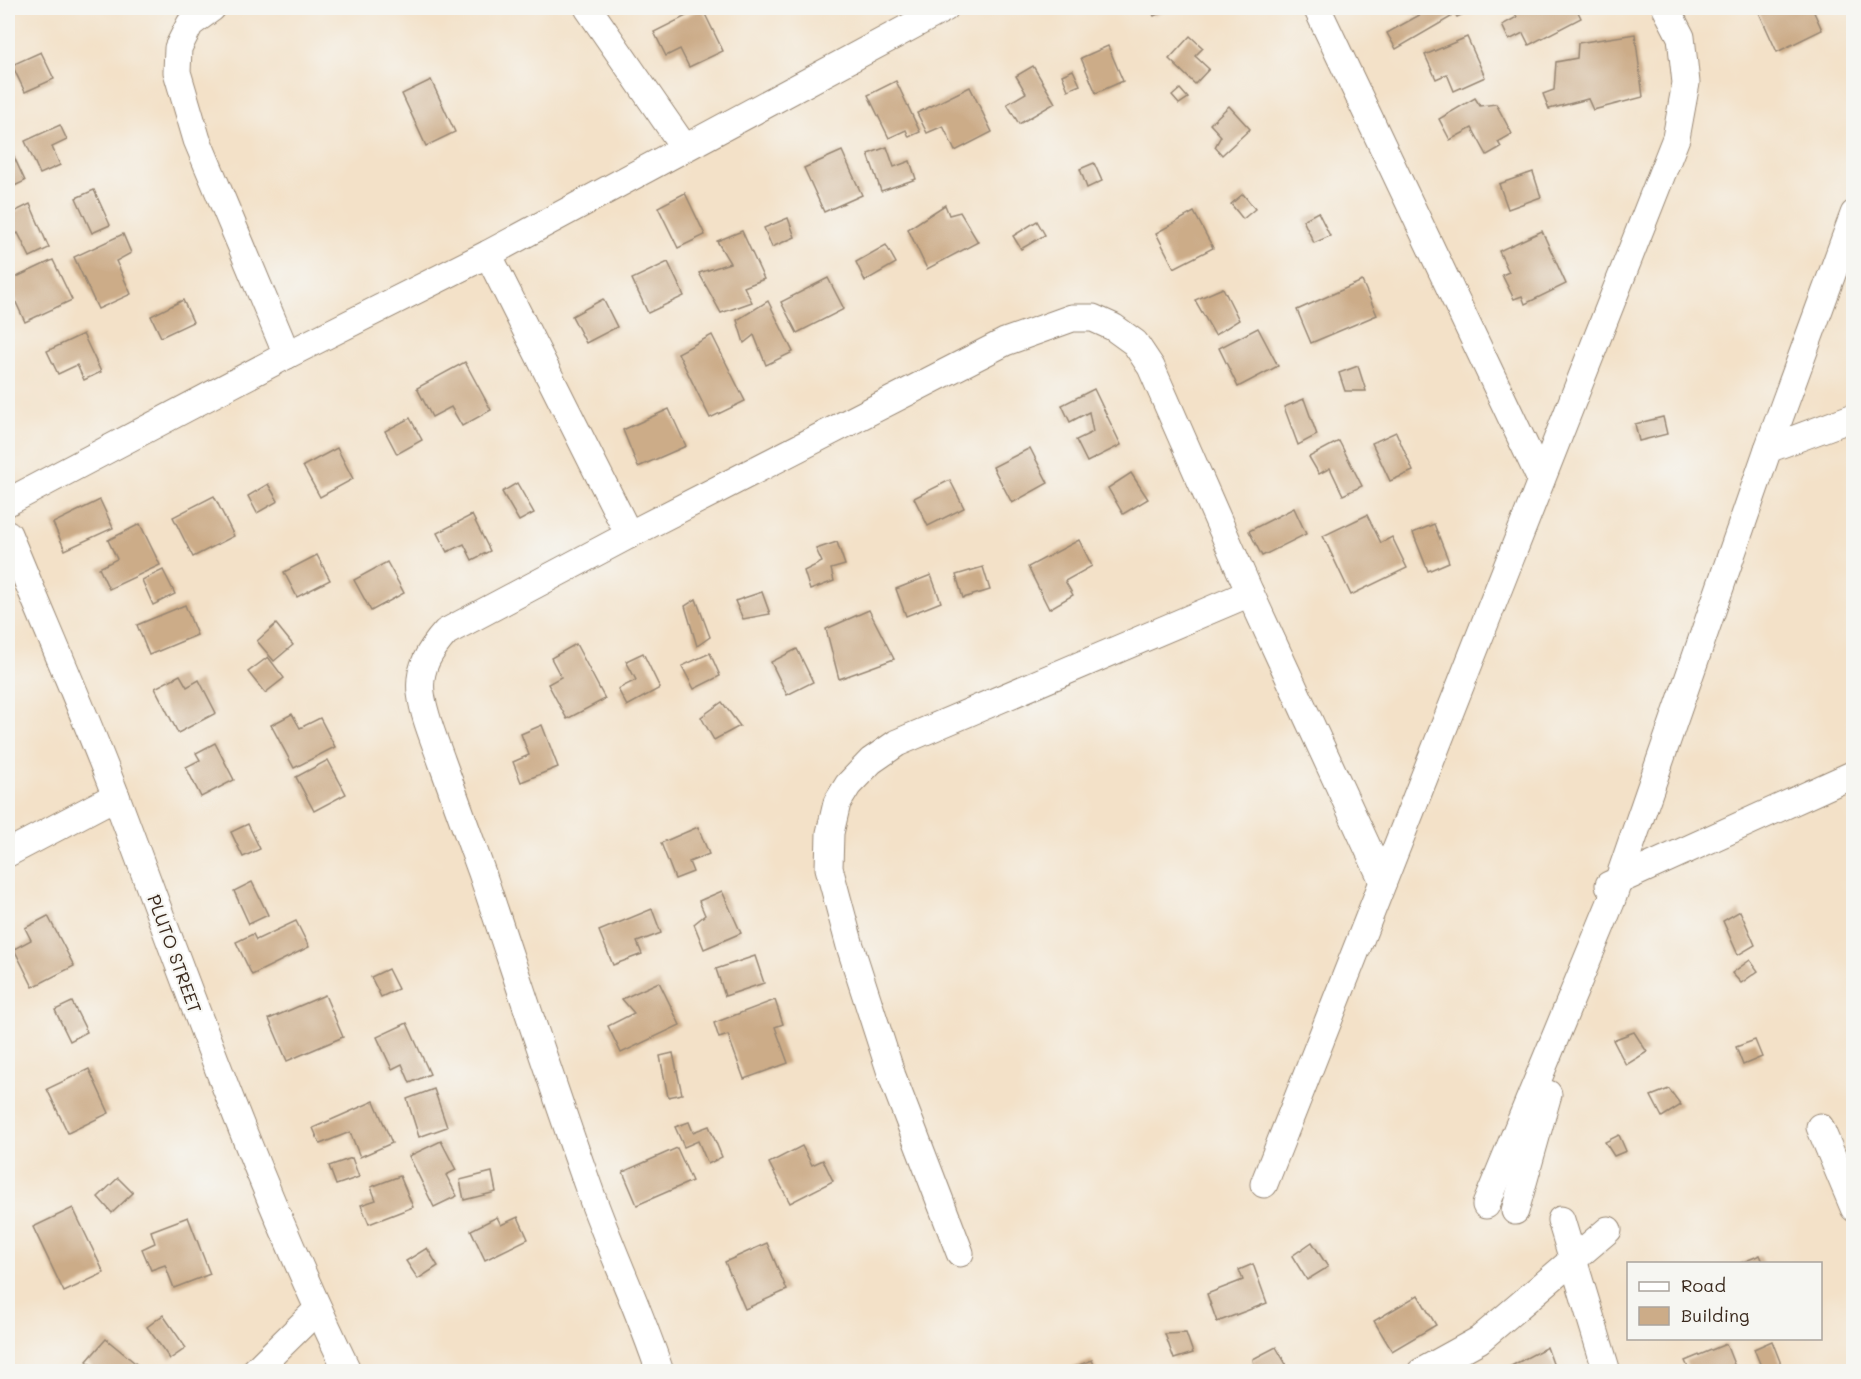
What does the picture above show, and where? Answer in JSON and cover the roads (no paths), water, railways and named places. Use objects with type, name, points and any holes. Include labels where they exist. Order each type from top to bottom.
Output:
[{"type":"street","points":[[212,8],[190,24],[178,48],[177,72],[197,140],[287,355]]},
{"type":"street","points":[[588,8],[684,147]]},
{"type":"street","points":[[1317,8],[1541,480]]},
{"type":"street","points":[[1264,1184],[1676,138],[1686,83],[1681,37],[1666,8]]},
{"type":"street","points":[[8,502],[287,355],[488,254],[938,9]]},
{"type":"street","points":[[1486,1205],[1611,902],[1768,449],[1854,214]]},
{"type":"street","points":[[488,254],[629,534]]},
{"type":"street","points":[[660,1371],[648,1335],[588,1187],[427,720],[421,691],[422,674],[426,658],[446,632],[629,534],[1005,342],[1072,318],[1093,318],[1113,327],[1135,343],[1151,367],[1250,593],[1383,881]]},
{"type":"street","points":[[1768,449],[1854,417]]},
{"type":"street","name":"PLUTO STREET","points":[[8,534],[116,796],[200,1023],[285,1237],[348,1371]]},
{"type":"street","points":[[960,1253],[892,1076],[850,946],[829,868],[830,833],[837,803],[848,784],[871,761],[897,743],[1250,593]]},
{"type":"street","points":[[1611,902],[1854,774]]},
{"type":"street","points":[[1515,1211],[1608,886],[1854,774]]},
{"type":"street","points":[[8,853],[116,796]]},
{"type":"street","points":[[1820,1127],[1854,1208]]},
{"type":"street","points":[[1561,1220],[1607,1371]]},
{"type":"street","points":[[1421,1371],[1479,1340],[1608,1230]]},
{"type":"street","points":[[254,1371],[318,1310]]}]
